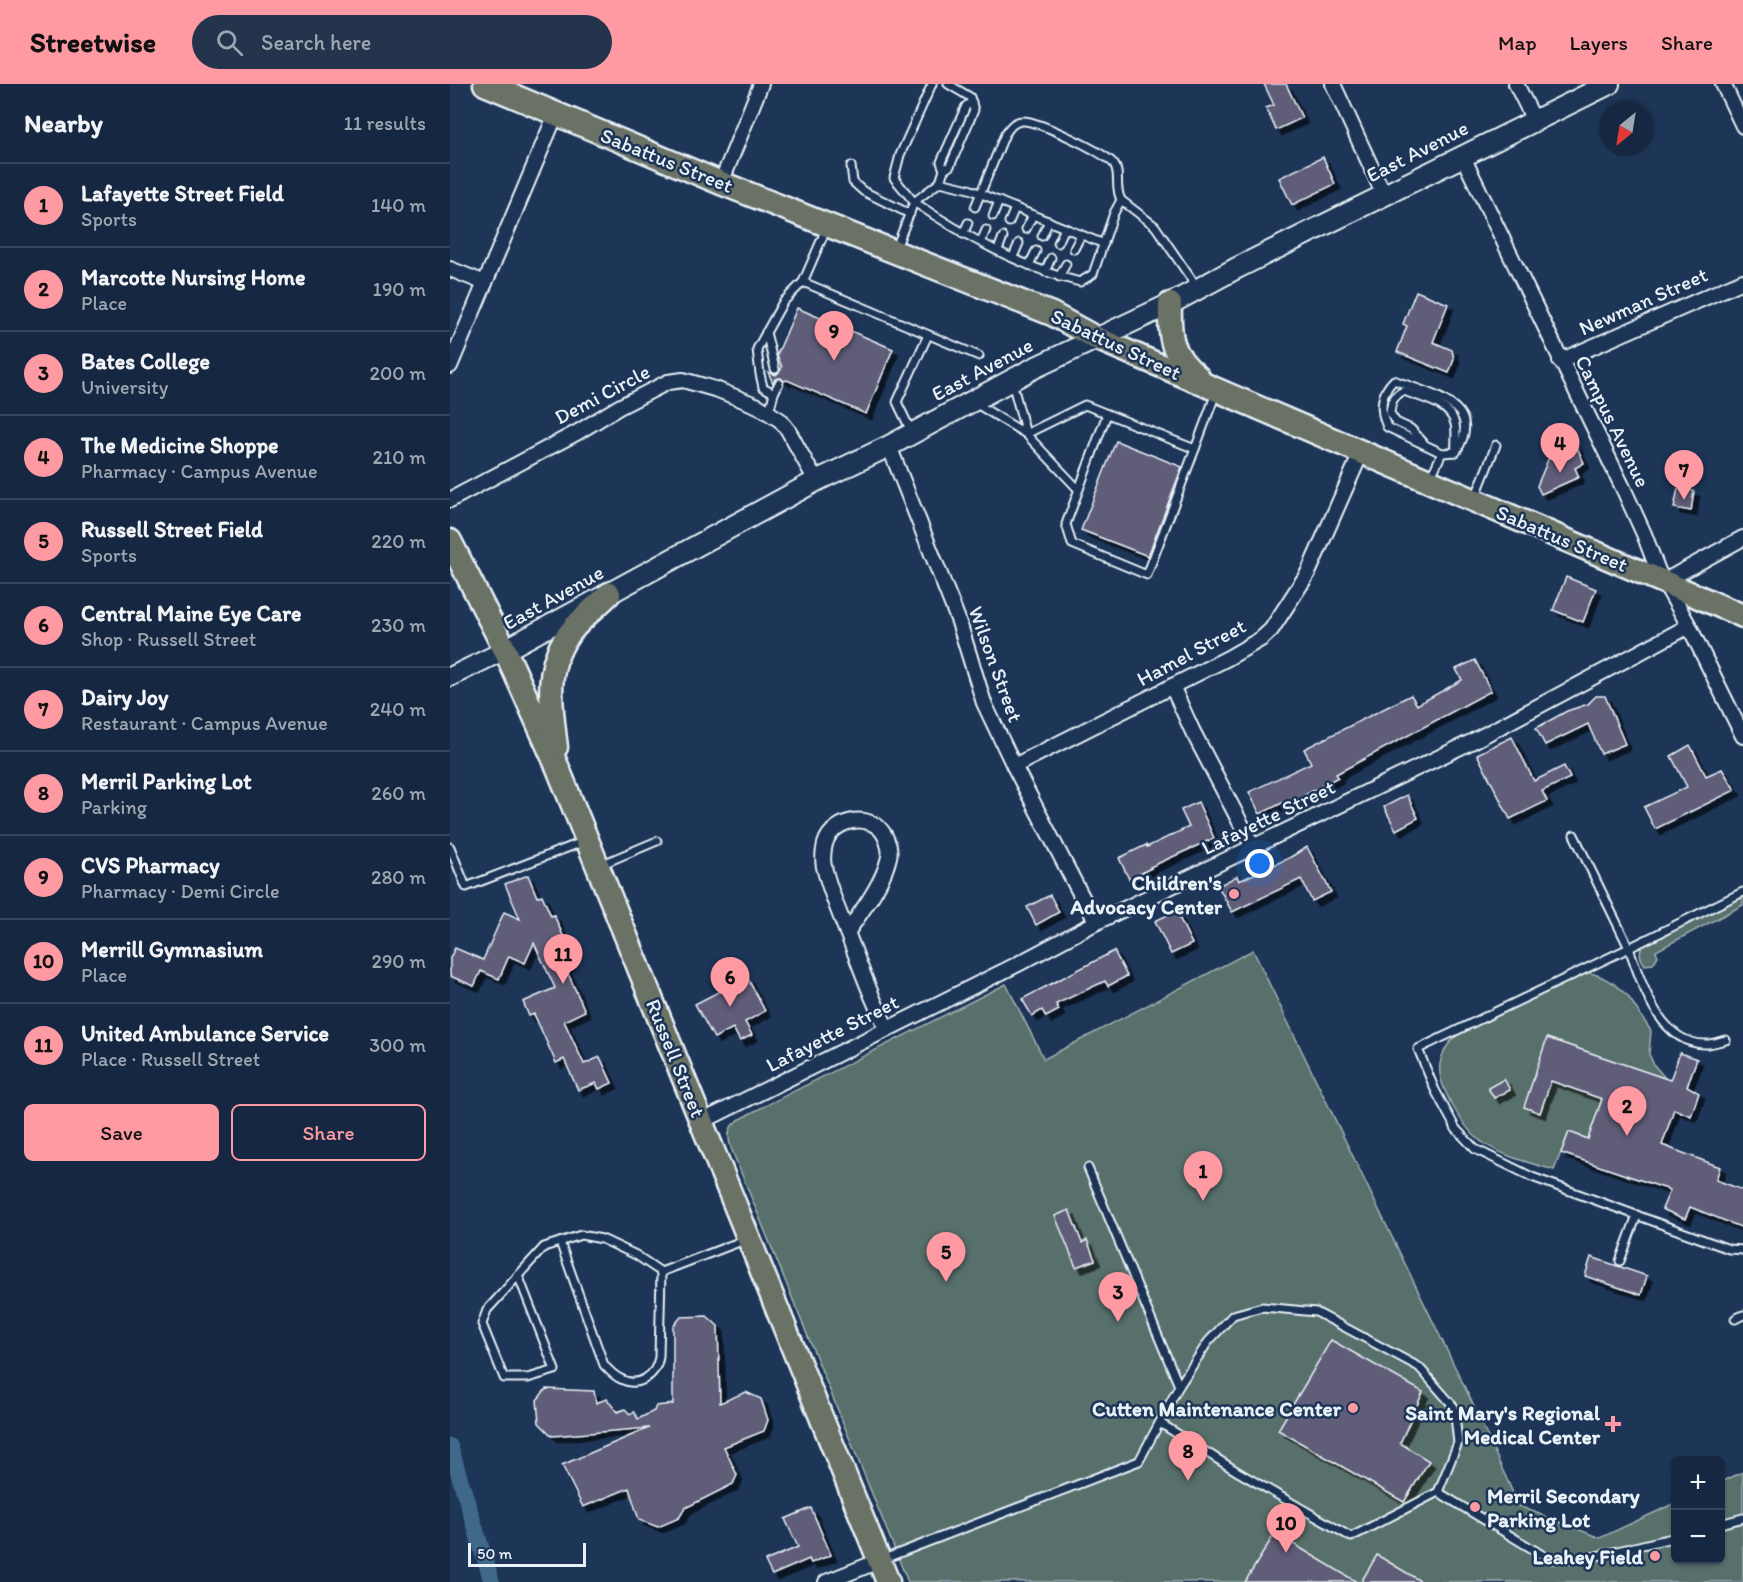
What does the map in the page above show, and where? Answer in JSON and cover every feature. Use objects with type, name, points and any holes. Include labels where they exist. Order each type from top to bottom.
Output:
[{"type":"main road","name":"Sabattus Street","points":[[485,84],[721,183],[1052,314],[1096,338],[1743,616]]},
{"type":"main road","name":"East Avenue","points":[[505,650],[816,481],[889,446],[1012,379],[1170,304],[1462,155],[1609,84]]},
{"type":"main road","points":[[1170,304],[1171,339],[1177,356],[1188,369],[1214,389]]},
{"type":"main road","name":"Russell Street","points":[[450,541],[505,650],[558,766],[888,1582]]},
{"type":"main road","points":[[558,766],[550,681],[557,654],[572,630],[609,594]]},
{"type":"street","points":[[721,183],[761,84]]},
{"type":"street","points":[[1333,84],[1383,195]]},
{"type":"street","points":[[1516,84],[1534,120]]},
{"type":"street","points":[[1723,84],[1743,126]]},
{"type":"street","points":[[450,366],[556,114]]},
{"type":"street","name":"Campus Avenue","points":[[1462,155],[1624,490],[1663,582],[1689,626],[1743,736]]},
{"type":"street","points":[[450,269],[485,283]]},
{"type":"street","name":"Newman Street","points":[[1560,361],[1743,281]]},
{"type":"street","name":"Demi Circle","points":[[450,500],[668,382],[683,380],[700,384],[769,412],[788,430],[816,481]]},
{"type":"street","name":"Wilson Street","points":[[889,446],[959,622],[984,703],[1082,897],[1097,922]]},
{"type":"street","name":"Hamel Street","points":[[1014,765],[1252,644],[1271,630],[1308,573],[1361,453]]},
{"type":"street","points":[[1663,582],[1743,538]]},
{"type":"street","name":"Lafayette Street","points":[[701,1122],[1016,965],[1097,922],[1473,741],[1689,626]]},
{"type":"street","name":"East Avenue","points":[[450,677],[505,650]]},
{"type":"street","points":[[1172,686],[1197,741],[1253,847]]},
{"type":"street","points":[[847,933],[880,880],[889,860],[890,850],[883,832],[870,821],[852,821],[836,829],[826,840],[823,865],[847,933],[887,1028]]},
{"type":"street","points":[[826,1582],[879,1561]]},
{"type":"lane","points":[[932,84],[900,154],[894,178],[914,202],[963,234],[1045,272],[1080,282],[1093,274],[1121,200]]},
{"type":"lane","points":[[895,252],[914,202],[940,182],[945,170],[950,166],[974,110],[970,97],[948,84]]},
{"type":"lane","points":[[975,207],[1005,134],[1012,124],[1025,120],[1080,142],[1106,156],[1115,165],[1118,173],[1116,191],[1121,200],[1155,226],[1197,289]]},
{"type":"lane","points":[[851,165],[854,182],[863,191],[910,213]]},
{"type":"lane","points":[[940,182],[969,189],[1104,244]]},
{"type":"lane","points":[[993,216],[999,201]]},
{"type":"lane","points":[[1009,222],[1015,208]]},
{"type":"lane","points":[[1026,229],[1033,215]]},
{"type":"lane","points":[[1042,236],[1049,221]]},
{"type":"lane","points":[[963,234],[968,223]]},
{"type":"lane","points":[[774,393],[763,387],[757,349],[783,302],[803,282],[828,225]]},
{"type":"lane","points":[[1058,243],[1065,228]]},
{"type":"lane","points":[[981,242],[986,230]]},
{"type":"lane","points":[[1074,249],[1081,235]]},
{"type":"lane","points":[[998,250],[1003,237]]},
{"type":"lane","points":[[1013,257],[1019,243]]},
{"type":"lane","points":[[1029,265],[1035,251]]},
{"type":"lane","points":[[1045,272],[1051,258]]},
{"type":"lane","points":[[1059,277],[1066,264]]},
{"type":"lane","points":[[803,282],[979,356]]},
{"type":"lane","points":[[766,332],[775,369]]},
{"type":"lane","points":[[912,433],[897,402],[928,335]]},
{"type":"lane","points":[[1012,379],[1026,434]]},
{"type":"lane","points":[[1394,380],[1453,404],[1461,413],[1465,433],[1456,452],[1442,453],[1387,427],[1381,405],[1386,388],[1394,380]]},
{"type":"lane","points":[[769,412],[779,383]]},
{"type":"lane","points":[[1107,414],[1066,524],[1072,544],[1147,575],[1195,449],[1214,389]]},
{"type":"lane","points":[[1425,445],[1411,429],[1396,422],[1390,413],[1394,398],[1399,393],[1404,391],[1445,408],[1456,429],[1454,441],[1456,452]]},
{"type":"lane","points":[[972,401],[1026,434],[1078,489]]},
{"type":"lane","points":[[1026,434],[1084,405],[1195,449]]},
{"type":"lane","points":[[1474,501],[1496,445]]},
{"type":"lane","points":[[1428,482],[1442,453]]},
{"type":"lane","points":[[1574,834],[1629,948],[1642,984],[1668,1028],[1690,1041],[1707,1044],[1726,1040]]},
{"type":"lane","points":[[450,847],[466,887],[587,840]]},
{"type":"lane","points":[[598,866],[657,841]]},
{"type":"lane","points":[[1743,892],[1418,1049],[1435,1090],[1456,1129],[1474,1149],[1532,1177],[1729,1249],[1743,1250]]},
{"type":"lane","points":[[1088,1167],[1179,1386]]},
{"type":"lane","points":[[1620,1261],[1637,1215]]},
{"type":"lane","points":[[518,1275],[555,1370],[528,1378],[504,1378],[482,1324],[487,1310],[518,1275],[544,1247],[581,1235],[602,1239],[636,1255],[661,1272]]},
{"type":"lane","points":[[661,1272],[749,1239]]},
{"type":"lane","points":[[560,1242],[604,1365],[619,1379],[634,1383],[646,1378],[657,1369],[661,1272]]},
{"type":"lane","points":[[879,1561],[1139,1461],[1179,1386],[1208,1342],[1233,1315],[1262,1307],[1316,1311],[1419,1367],[1454,1407],[1458,1443],[1438,1492],[1351,1537],[1221,1462],[1160,1423]]},
{"type":"lane","points":[[1735,1319],[1743,1315]]},
{"type":"lane","points":[[1438,1492],[1549,1558],[1588,1558],[1671,1538]]},
{"type":"lane","points":[[1725,1523],[1743,1518]]},
{"type":"green space","points":[[1743,897],[1743,905],[1656,951],[1658,956],[1653,964],[1645,965],[1640,951],[1645,943]]},
{"type":"green space","points":[[1253,950],[1470,1398],[1519,1506],[1600,1538],[1671,1505],[1671,1564],[1725,1564],[1725,1480],[1743,1472],[1743,1582],[908,1582],[731,1148],[730,1130],[735,1122],[751,1113],[1006,984],[1044,1059]]},
{"type":"green space","points":[[1587,972],[1613,983],[1628,996],[1651,1031],[1649,1054],[1654,1065],[1666,1079],[1547,1038],[1535,1075],[1602,1099],[1588,1139],[1569,1132],[1554,1170],[1508,1156],[1475,1136],[1460,1118],[1447,1095],[1442,1083],[1440,1064],[1448,1045],[1462,1031]]},
{"type":"building","points":[[1264,84],[1286,84],[1302,118],[1276,130],[1266,108],[1274,105]]},
{"type":"building","points":[[1323,157],[1335,184],[1292,205],[1279,178]]},
{"type":"building","points":[[1416,291],[1448,304],[1433,342],[1452,350],[1454,359],[1449,373],[1397,352],[1407,326],[1403,324]]},
{"type":"building","points":[[797,308],[893,349],[866,414],[781,378],[775,379],[773,383],[768,372],[776,375],[782,367],[777,355]]},
{"type":"building","points":[[1116,441],[1182,467],[1148,556],[1081,530]]},
{"type":"building","points":[[1564,445],[1566,449],[1576,445],[1584,463],[1575,468],[1579,477],[1541,494],[1537,486],[1552,450]]},
{"type":"building","points":[[1678,488],[1694,491],[1691,511],[1674,508]]},
{"type":"building","points":[[1566,577],[1596,589],[1583,622],[1553,610]]},
{"type":"building","points":[[1475,660],[1491,691],[1336,774],[1338,777],[1305,795],[1307,799],[1289,808],[1286,801],[1260,814],[1249,792],[1311,763],[1304,749],[1411,695],[1417,705],[1462,680],[1456,669]]},
{"type":"building","points":[[1596,696],[1605,696],[1625,744],[1601,754],[1588,724],[1545,745],[1536,728],[1567,711],[1588,704]]},
{"type":"building","points":[[1512,737],[1534,781],[1564,766],[1570,778],[1542,791],[1547,801],[1510,819],[1477,754]]},
{"type":"building","points":[[1690,745],[1706,776],[1722,769],[1735,790],[1655,829],[1644,807],[1687,787],[1671,756]]},
{"type":"building","points":[[1407,795],[1418,818],[1396,830],[1384,807]]},
{"type":"building","points":[[1198,802],[1214,838],[1129,879],[1119,858],[1189,827],[1181,810]]},
{"type":"building","points":[[1307,847],[1331,892],[1312,901],[1301,879],[1232,912],[1218,886],[1237,876],[1239,881]]},
{"type":"building","points":[[528,875],[537,897],[542,895],[551,916],[554,915],[570,952],[564,955],[569,965],[565,967],[585,1011],[564,1021],[584,1064],[600,1057],[612,1083],[599,1089],[596,1083],[578,1090],[564,1059],[556,1063],[534,1014],[529,1016],[523,1002],[555,988],[534,943],[525,963],[509,956],[499,979],[481,971],[474,986],[450,976],[450,958],[455,948],[483,960],[504,912],[520,919],[505,884]]},
{"type":"building","points":[[1050,895],[1059,912],[1036,925],[1027,907]]},
{"type":"building","points":[[1176,911],[1192,944],[1171,954],[1155,921]]},
{"type":"building","points":[[1114,951],[1127,976],[1108,986],[1105,981],[1056,1004],[1059,1010],[1046,1017],[1042,1010],[1032,1016],[1022,999]]},
{"type":"building","points":[[747,977],[765,1011],[745,1022],[752,1035],[740,1041],[733,1028],[714,1038],[695,1004]]},
{"type":"building","points":[[1547,1038],[1670,1080],[1680,1053],[1697,1059],[1687,1086],[1699,1093],[1691,1116],[1674,1109],[1662,1145],[1720,1167],[1716,1180],[1743,1190],[1743,1228],[1690,1207],[1685,1219],[1662,1209],[1670,1190],[1561,1153],[1569,1132],[1588,1139],[1602,1099],[1551,1081],[1540,1113],[1524,1107]]},
{"type":"building","points":[[1504,1079],[1510,1090],[1494,1098],[1488,1088]]},
{"type":"building","points":[[1069,1210],[1082,1243],[1087,1240],[1095,1260],[1076,1267],[1055,1216]]},
{"type":"building","points":[[1591,1257],[1647,1276],[1641,1295],[1585,1276]]},
{"type":"building","points":[[707,1316],[718,1326],[720,1403],[746,1392],[761,1399],[768,1420],[764,1431],[724,1447],[737,1475],[733,1484],[685,1508],[679,1518],[658,1527],[639,1520],[629,1488],[583,1507],[562,1465],[649,1428],[552,1436],[539,1423],[537,1400],[546,1389],[594,1391],[596,1403],[607,1399],[617,1412],[625,1409],[630,1414],[634,1412],[638,1419],[654,1411],[656,1406],[673,1404],[673,1326],[681,1317]]},
{"type":"building","name":"Cutten Maintenance Center","points":[[1331,1340],[1423,1392],[1400,1443],[1429,1461],[1404,1502],[1278,1430]]},
{"type":"building","points":[[811,1508],[831,1555],[811,1563],[809,1559],[772,1575],[765,1561],[798,1547],[785,1519]]},
{"type":"building","points":[[1275,1533],[1357,1582],[1245,1582]]},
{"type":"building","points":[[1377,1555],[1422,1582],[1361,1582]]},
{"type":"waterway","points":[[450,1446],[492,1582]]},
{"type":"place","name":"CVS Pharmacy","points":[[834,361]]},
{"type":"place","name":"The Medicine Shoppe","points":[[1560,473]]},
{"type":"place","name":"Dairy Joy","points":[[1684,500]]},
{"type":"place","name":"Children's Advocacy Center","points":[[1234,894]]},
{"type":"place","name":"United Ambulance Service","points":[[563,984]]},
{"type":"place","name":"Central Maine Eye Care","points":[[730,1007]]},
{"type":"place","name":"Marcotte Nursing Home","points":[[1627,1136]]},
{"type":"place","name":"Lafayette Street Field","points":[[1203,1201]]},
{"type":"place","name":"Russell Street Field","points":[[946,1282]]},
{"type":"place","name":"Bates College","points":[[1118,1322]]},
{"type":"place","name":"Cutten Maintenance Center","points":[[1353,1408]]},
{"type":"place","name":"Saint Mary's Regional Medical Center","points":[[1613,1424]]},
{"type":"place","name":"Merril Parking Lot","points":[[1188,1481]]},
{"type":"place","name":"Merril Secondary Parking Lot","points":[[1475,1507]]},
{"type":"place","name":"Merrill Gymnasium","points":[[1286,1553]]},
{"type":"place","name":"Leahey Field","points":[[1655,1556]]}]
